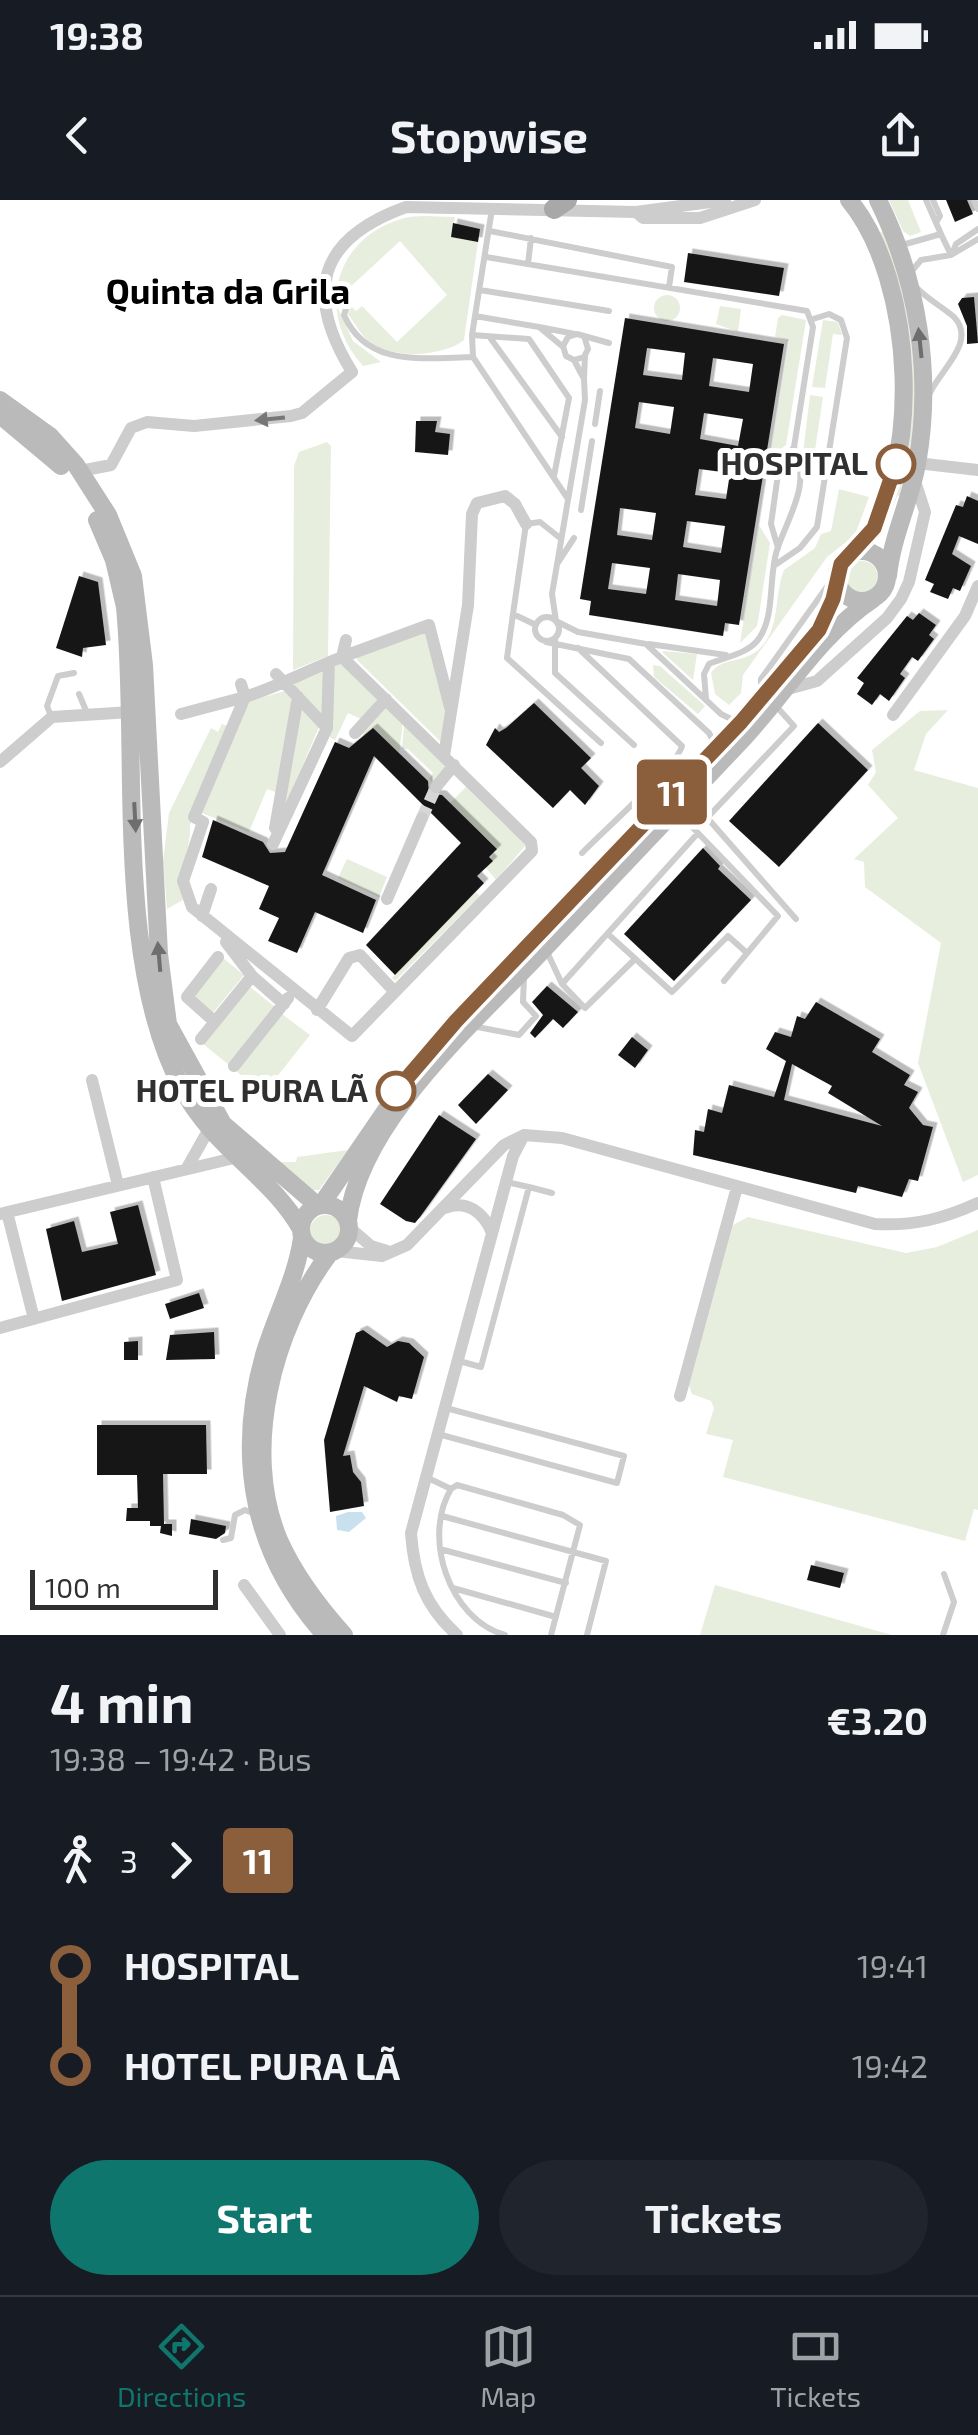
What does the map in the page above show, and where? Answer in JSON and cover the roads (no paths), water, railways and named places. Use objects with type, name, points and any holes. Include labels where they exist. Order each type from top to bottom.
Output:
[{"type":"main road","points":[[344,1635],[291,1565],[270,1511],[264,1468],[266,1414],[278,1358],[300,1302],[332,1252],[346,1242],[356,1186],[371,1154],[415,1090],[470,1026],[682,803],[768,701],[819,630],[838,576],[874,528],[887,496],[900,436],[902,374],[894,302],[872,234],[849,200]]},
{"type":"main road","points":[[325,1635],[278,1572],[256,1514],[249,1469],[252,1412],[264,1353],[297,1266],[306,1215],[320,1205],[368,1132],[444,1034],[741,722],[788,688],[840,626],[873,599],[888,576],[895,532],[915,470],[922,415],[922,361],[909,279],[897,240],[878,200]]},
{"type":"main road","points":[[0,400],[50,436],[80,471],[122,544],[138,603],[158,954],[168,1024],[224,1124],[320,1205],[338,1208],[349,1224]]},
{"type":"main road","points":[[0,415],[53,457],[83,494],[106,537],[125,607],[146,994],[167,1058],[208,1128],[234,1158],[287,1206],[313,1250],[332,1252]]},
{"type":"main road","points":[[856,552],[880,558],[888,576]]},
{"type":"main road","points":[[838,576],[847,596],[873,599]]},
{"type":"street","points":[[80,471],[111,464],[130,428],[147,422],[194,426],[291,416],[302,413],[352,372],[329,332],[323,310],[324,280],[348,238],[373,219],[406,208],[560,204],[636,212],[725,200]]},
{"type":"street","points":[[636,212],[643,218],[700,218],[755,200]]},
{"type":"street","points":[[788,688],[816,680],[887,618],[900,600],[910,582],[926,512],[915,470],[978,470]]},
{"type":"street","points":[[436,788],[449,761],[468,605],[472,514],[477,502],[505,496],[515,504],[526,524]]},
{"type":"street","points":[[893,715],[965,616],[978,586]]},
{"type":"street","points":[[181,714],[428,625],[452,714]]},
{"type":"street","points":[[298,697],[273,844],[327,728],[336,659],[346,640]]},
{"type":"street","points":[[207,920],[352,1036],[532,850],[530,842],[386,698],[336,659]]},
{"type":"street","points":[[281,680],[327,728]]},
{"type":"street","points":[[243,691],[194,816],[203,822],[183,881],[184,894],[252,976],[284,1004]]},
{"type":"street","points":[[355,732],[386,698]]},
{"type":"street","points":[[0,762],[52,717],[131,712]]},
{"type":"street","points":[[386,899],[422,818]]},
{"type":"street","points":[[207,920],[211,890]]},
{"type":"street","points":[[317,1010],[350,958],[360,955],[395,992]]},
{"type":"street","points":[[215,1022],[187,997],[218,957]]},
{"type":"street","points":[[201,1039],[252,976]]},
{"type":"street","points":[[234,1066],[294,991]]},
{"type":"street","points":[[92,1080],[118,1185]]},
{"type":"street","points":[[186,1168],[208,1128]]},
{"type":"street","points":[[457,1635],[429,1602],[413,1565],[411,1534],[506,1182],[524,1136]]},
{"type":"street","points":[[332,1252],[382,1256],[394,1252],[417,1237],[504,1145],[524,1136],[562,1138],[858,1220],[897,1225],[947,1218],[978,1203]]},
{"type":"street","points":[[34,1319],[3,1213],[234,1158]]},
{"type":"street","points":[[0,1328],[178,1280],[153,1177]]},
{"type":"street","points":[[680,1396],[737,1186]]},
{"type":"street","points":[[445,1208],[454,1204],[478,1212],[492,1232]]},
{"type":"street","points":[[349,1224],[371,1246],[394,1252]]},
{"type":"street","points":[[244,1585],[280,1635]]},
{"type":"lane","points":[[930,200],[951,256]]},
{"type":"lane","points":[[974,200],[978,209]]},
{"type":"lane","points":[[492,208],[472,336],[473,356],[568,498]]},
{"type":"lane","points":[[951,256],[956,244],[978,229]]},
{"type":"lane","points":[[490,231],[672,268],[668,287]]},
{"type":"lane","points":[[897,240],[913,245],[941,234]]},
{"type":"lane","points":[[528,264],[531,238]]},
{"type":"lane","points":[[922,415],[933,385],[964,346],[964,334],[956,318],[909,279],[922,260],[951,256],[978,238]]},
{"type":"lane","points":[[486,257],[793,307],[807,311],[812,318],[794,447],[799,458],[794,517],[778,548],[763,630],[756,642],[709,664],[704,674],[706,700]]},
{"type":"lane","points":[[480,290],[609,311]]},
{"type":"lane","points":[[348,303],[344,314],[348,323],[366,346],[384,356],[473,356]]},
{"type":"lane","points":[[775,565],[800,548],[817,527],[847,338],[842,320],[829,314],[812,318]]},
{"type":"lane","points":[[475,316],[609,343]]},
{"type":"lane","points":[[539,327],[562,346],[584,378]]},
{"type":"lane","points":[[472,336],[490,338],[500,334],[530,339],[569,398],[553,477]]},
{"type":"lane","points":[[562,346],[568,337],[577,334]]},
{"type":"lane","points":[[490,338],[562,437]]},
{"type":"lane","points":[[586,339],[584,378],[552,594],[559,630],[555,674],[634,745]]},
{"type":"lane","points":[[574,360],[585,355]]},
{"type":"lane","points":[[594,424],[600,390]]},
{"type":"lane","points":[[580,510],[592,441]]},
{"type":"lane","points":[[778,548],[772,530],[778,467],[794,447]]},
{"type":"lane","points":[[784,458],[799,458]]},
{"type":"lane","points":[[561,539],[549,526],[526,524],[507,658],[601,743]]},
{"type":"lane","points":[[772,530],[786,534]]},
{"type":"lane","points":[[556,566],[574,538]]},
{"type":"lane","points":[[552,594],[535,634],[546,642],[618,654],[709,732],[714,750]]},
{"type":"lane","points":[[513,614],[537,622],[548,616],[578,632],[732,656]]},
{"type":"lane","points":[[646,644],[721,714],[741,722]]},
{"type":"lane","points":[[578,648],[682,746],[679,757],[658,781],[643,789],[582,852]]},
{"type":"lane","points":[[605,672],[607,658],[618,654]]},
{"type":"lane","points":[[52,717],[47,706],[58,676],[74,673]]},
{"type":"lane","points":[[78,694],[88,714]]},
{"type":"lane","points":[[707,818],[794,726],[768,701]]},
{"type":"lane","points":[[682,803],[707,818],[796,919]]},
{"type":"lane","points":[[682,803],[698,833],[778,916],[724,981]]},
{"type":"lane","points":[[562,984],[698,833]]},
{"type":"lane","points":[[608,934],[672,992],[728,936],[747,953]]},
{"type":"lane","points":[[545,948],[562,984],[585,1008],[636,959]]},
{"type":"lane","points":[[470,1026],[519,1035],[536,1016],[523,1002],[524,970]]},
{"type":"lane","points":[[506,1182],[552,1193]]},
{"type":"lane","points":[[458,1360],[481,1367],[529,1187]]},
{"type":"lane","points":[[437,1434],[617,1483],[624,1456],[444,1408]]},
{"type":"lane","points":[[424,1476],[451,1489]]},
{"type":"lane","points":[[504,1635],[480,1621],[453,1588],[441,1565],[442,1516],[451,1489],[458,1486],[576,1520],[580,1526],[551,1635]]},
{"type":"lane","points":[[223,1540],[231,1538],[236,1516],[245,1510],[256,1514]]},
{"type":"lane","points":[[442,1516],[606,1561],[587,1635]]},
{"type":"lane","points":[[440,1549],[566,1583]]},
{"type":"lane","points":[[943,1635],[954,1602],[944,1574]]},
{"type":"lane","points":[[453,1588],[556,1616]]},
{"type":"water","points":[[362,1512],[366,1518],[349,1532],[337,1530],[336,1516]]},
{"type":"tunnel","points":[[422,818],[436,787]]},
{"type":"place","name":"HOSPITAL","points":[[896,464]]},
{"type":"place","name":"HOTEL PURA LÃ","points":[[396,1091]]},
{"type":"district","name":"Quinta da Grila","points":[[228,292]]}]
